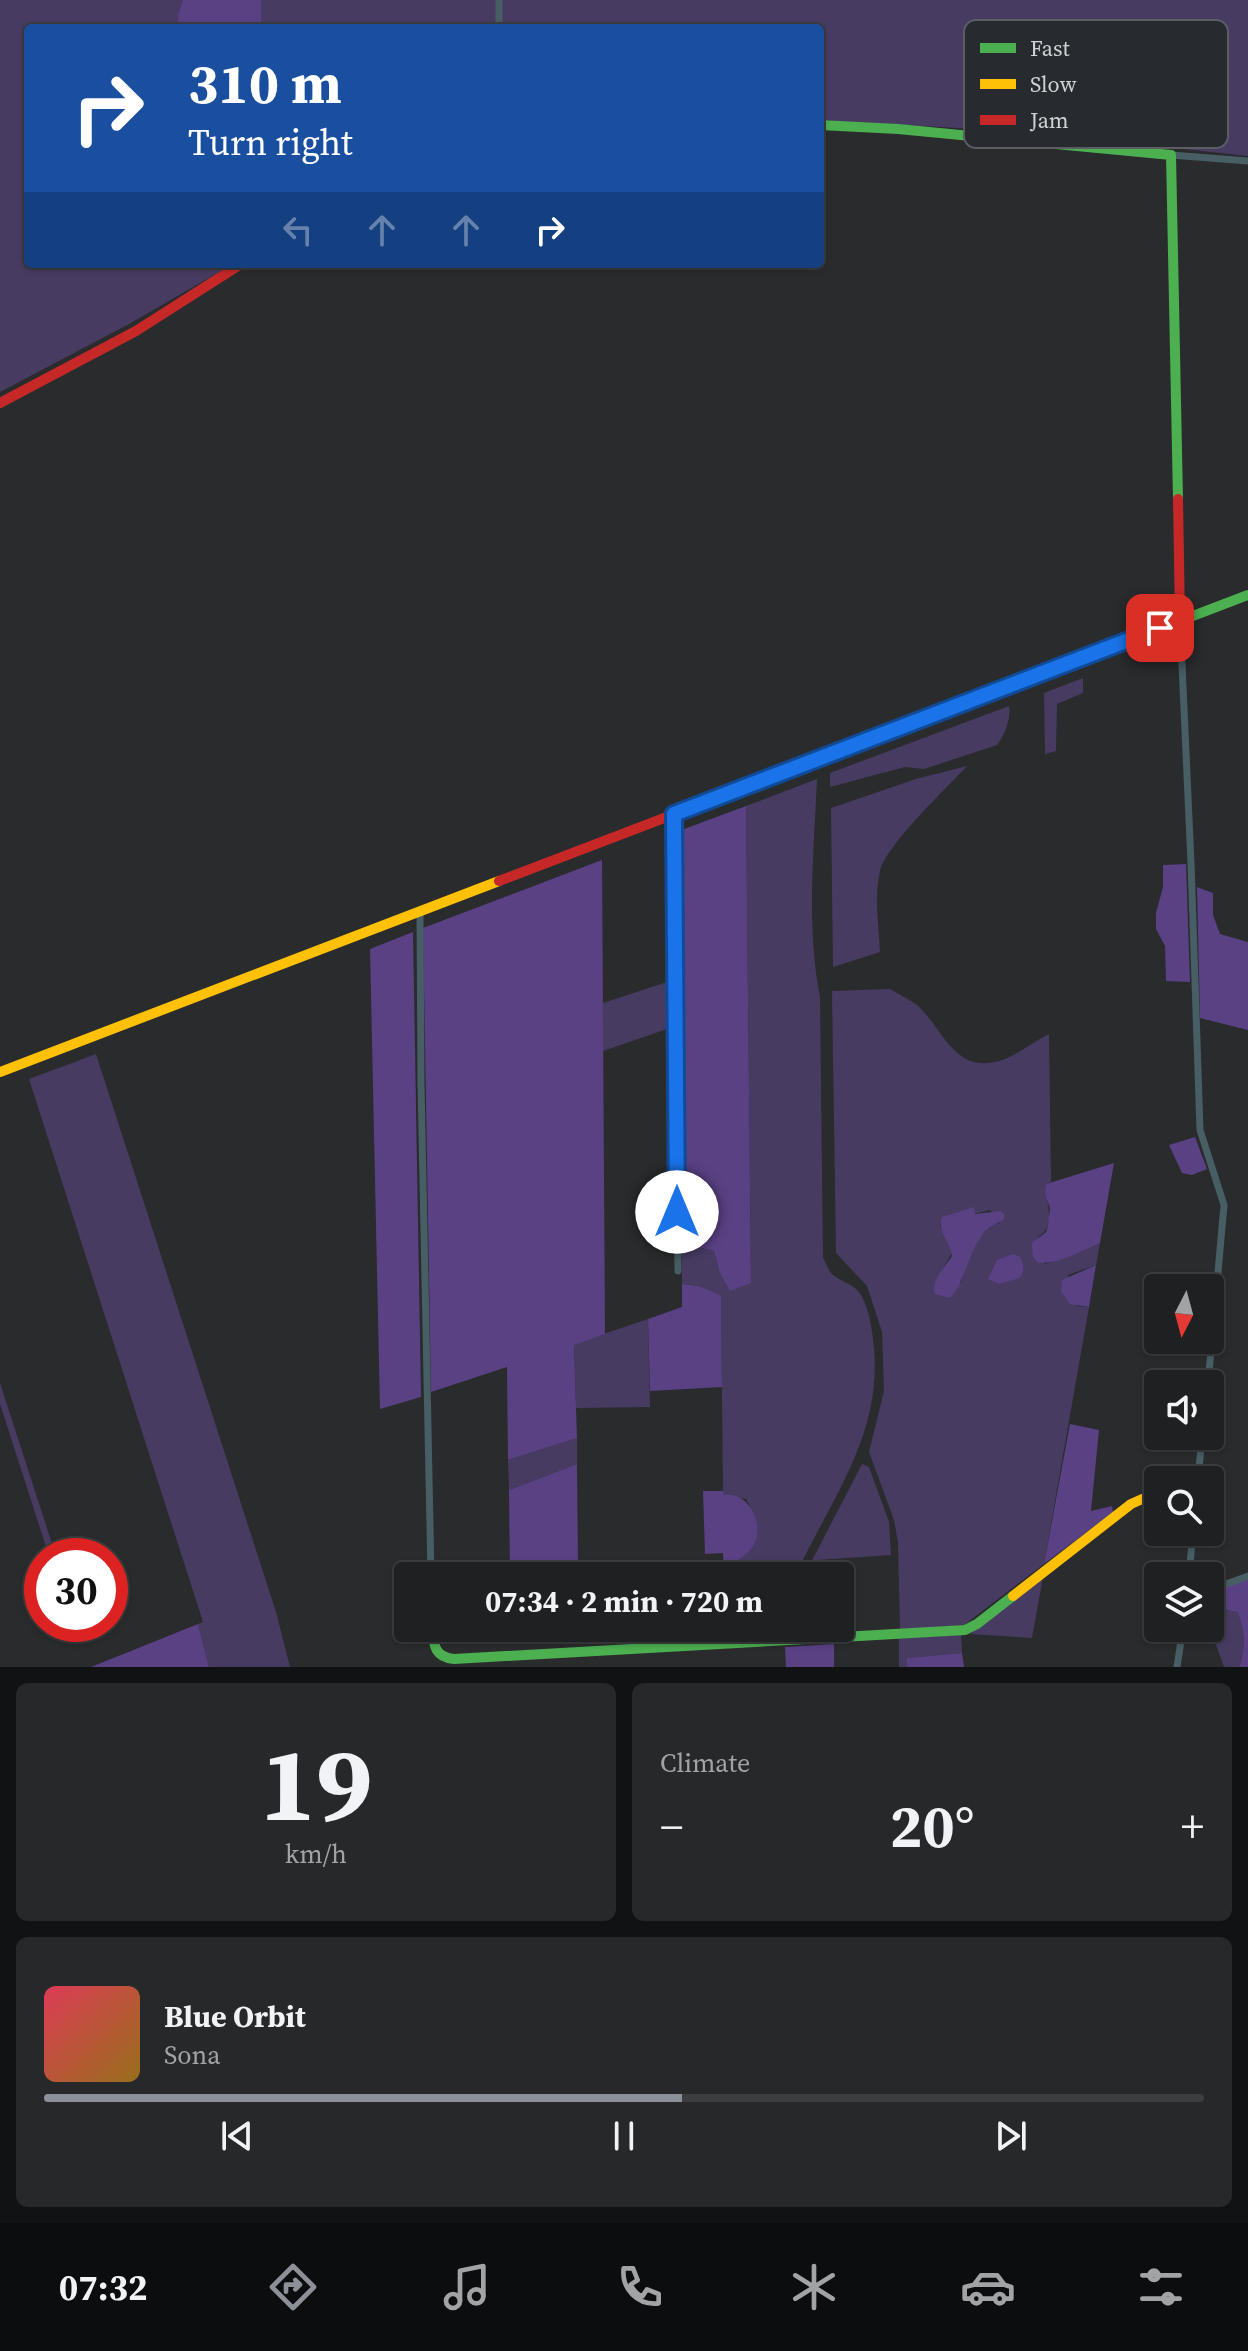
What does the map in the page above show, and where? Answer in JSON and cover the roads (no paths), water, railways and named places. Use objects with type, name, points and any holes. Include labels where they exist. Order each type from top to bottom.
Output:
[{"type":"street","points":[[499,0],[499,24]]},
{"type":"street","points":[[824,125],[964,134]]},
{"type":"street","points":[[1102,148],[1248,161]]},
{"type":"street","points":[[1171,155],[1180,620],[1200,1130],[1224,1205],[1209,1370]]},
{"type":"street","points":[[0,403],[136,331],[235,268]]},
{"type":"street","points":[[0,1072],[1248,595]]},
{"type":"street","points":[[674,814],[678,1271]]},
{"type":"street","points":[[420,912],[431,1562]]},
{"type":"street","points":[[854,1636],[965,1630],[977,1624],[1131,1504],[1144,1498]]},
{"type":"street","points":[[1224,1585],[1248,1576]]},
{"type":"street","points":[[433,1642],[434,1649],[443,1658],[454,1659],[754,1642]]},
{"type":"street","points":[[1177,1667],[1181,1642]]}]
